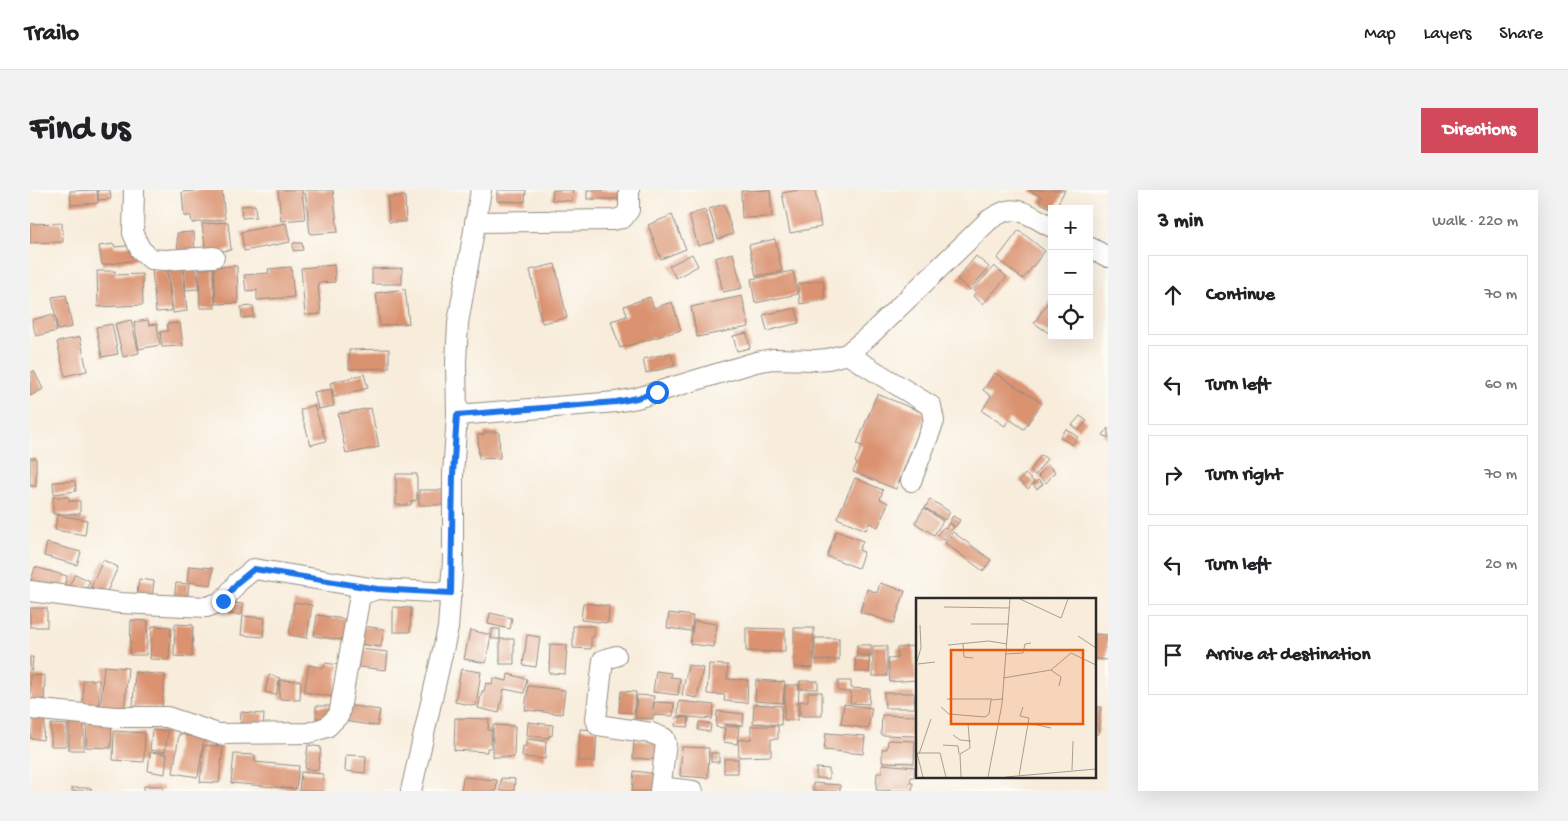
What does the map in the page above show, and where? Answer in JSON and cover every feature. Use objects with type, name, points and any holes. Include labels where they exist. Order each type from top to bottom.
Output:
[{"type":"street","points":[[134,190],[133,233],[140,249],[151,259],[214,257]]},
{"type":"street","points":[[411,791],[448,628],[451,593],[453,475],[457,415],[456,363],[458,323],[481,190]]},
{"type":"street","points":[[475,222],[612,220],[623,218],[629,210],[629,190]]},
{"type":"street","points":[[457,415],[616,402],[637,398],[756,362],[814,360],[846,354],[870,336],[989,220],[1007,210],[1016,210],[1048,226]]},
{"type":"street","points":[[1093,249],[1108,257]]},
{"type":"street","points":[[846,354],[931,406],[934,421],[911,481]]},
{"type":"street","points":[[30,591],[120,603],[207,607],[223,601],[238,582],[254,569],[377,589],[451,593]]},
{"type":"street","points":[[30,710],[167,718],[218,734],[308,733],[327,727],[339,715],[360,595],[377,589]]},
{"type":"street","points":[[616,656],[603,660],[596,719],[598,725],[652,733],[664,738],[666,743],[660,790],[668,788],[693,791]]},
{"type":"building","points":[[97,190],[98,203],[71,205],[70,191]]},
{"type":"building","points":[[98,190],[110,190],[111,199],[98,200]]},
{"type":"building","points":[[222,190],[225,219],[192,223],[191,216],[184,216],[182,192]]},
{"type":"building","points":[[278,190],[302,190],[305,219],[281,221]]},
{"type":"building","points":[[305,190],[333,190],[338,232],[310,234]]},
{"type":"building","points":[[497,190],[526,190],[525,202],[497,201]]},
{"type":"building","points":[[553,190],[573,190],[572,201],[552,200]]},
{"type":"building","points":[[587,190],[623,190],[623,199],[587,199]]},
{"type":"building","points":[[770,190],[772,217],[742,218],[741,191]]},
{"type":"building","points":[[815,190],[821,227],[790,233],[782,193]]},
{"type":"building","points":[[1028,190],[1065,190],[1057,205],[1048,205],[1048,207],[1039,202],[1042,197]]},
{"type":"building","points":[[405,196],[406,222],[389,222],[388,197]]},
{"type":"building","points":[[724,204],[733,234],[718,239],[709,209]]},
{"type":"building","points":[[255,205],[256,217],[242,218],[241,206]]},
{"type":"building","points":[[705,210],[715,241],[698,246],[689,215]]},
{"type":"building","points":[[672,215],[686,249],[661,259],[648,225]]},
{"type":"building","points":[[228,222],[231,250],[206,253],[202,224]]},
{"type":"building","points":[[62,223],[63,242],[30,243],[30,224]]},
{"type":"building","points":[[286,223],[290,242],[244,251],[241,232]]},
{"type":"building","points":[[1019,230],[1045,251],[1023,279],[997,259]]},
{"type":"building","points":[[194,232],[195,255],[178,256],[177,233]]},
{"type":"building","points":[[775,239],[782,271],[756,276],[749,245]]},
{"type":"building","points":[[293,243],[302,243],[303,250],[293,251]]},
{"type":"building","points":[[114,244],[115,247],[135,245],[137,260],[102,265],[99,246]]},
{"type":"building","points":[[733,253],[742,288],[723,292],[715,258]]},
{"type":"building","points":[[692,254],[698,266],[676,278],[669,266]]},
{"type":"building","points":[[976,256],[989,267],[970,290],[957,279]]},
{"type":"building","points":[[555,264],[567,318],[542,323],[530,270]]},
{"type":"building","points":[[334,265],[335,282],[318,283],[321,314],[305,315],[301,268]]},
{"type":"building","points":[[196,266],[199,289],[186,290],[184,267]]},
{"type":"building","points":[[237,266],[238,303],[216,304],[214,267]]},
{"type":"building","points":[[994,266],[1007,277],[983,304],[973,296],[976,292],[973,290]]},
{"type":"building","points":[[291,267],[294,297],[257,300],[257,290],[246,291],[244,275],[269,273],[268,269]]},
{"type":"building","points":[[213,268],[215,308],[200,308],[199,269]]},
{"type":"building","points":[[402,268],[402,284],[372,284],[372,269]]},
{"type":"building","points":[[167,269],[171,311],[156,312],[152,270]]},
{"type":"building","points":[[183,269],[187,311],[173,313],[168,271]]},
{"type":"building","points":[[97,271],[115,271],[115,275],[142,274],[143,305],[98,307]]},
{"type":"building","points":[[793,271],[798,294],[755,303],[751,279]]},
{"type":"building","points":[[823,280],[825,300],[800,304],[798,284]]},
{"type":"building","points":[[405,289],[409,323],[380,326],[376,293]]},
{"type":"building","points":[[66,295],[72,327],[58,330],[52,297]]},
{"type":"building","points":[[742,296],[749,327],[697,337],[691,307]]},
{"type":"building","points":[[650,297],[654,308],[672,302],[681,330],[620,348],[611,321],[627,316],[624,306]]},
{"type":"building","points":[[1048,302],[1048,332],[1034,323]]},
{"type":"building","points":[[253,306],[254,317],[242,318],[241,307]]},
{"type":"building","points":[[796,308],[799,323],[767,331],[763,315]]},
{"type":"building","points":[[53,314],[57,331],[36,336],[32,320]]},
{"type":"building","points":[[131,320],[139,353],[123,357],[115,324]]},
{"type":"building","points":[[148,320],[149,325],[157,324],[160,345],[139,349],[134,322]]},
{"type":"building","points":[[180,323],[183,346],[162,347],[160,332],[168,331],[167,324]]},
{"type":"building","points":[[112,324],[118,354],[102,357],[96,327]]},
{"type":"building","points":[[747,333],[750,348],[737,351],[733,336]]},
{"type":"building","points":[[80,337],[87,371],[65,376],[57,342]]},
{"type":"building","points":[[389,349],[389,368],[349,369],[349,350]]},
{"type":"building","points":[[671,353],[675,366],[646,373],[643,359]]},
{"type":"building","points":[[34,371],[43,389],[30,396],[30,373]]},
{"type":"building","points":[[995,373],[1042,403],[1024,429],[1009,419],[1005,426],[982,411],[991,396],[983,390]]},
{"type":"building","points":[[364,374],[368,388],[334,397],[330,383]]},
{"type":"building","points":[[331,389],[334,406],[318,409],[314,392]]},
{"type":"building","points":[[877,394],[926,414],[896,489],[853,472],[862,446],[857,444]]},
{"type":"building","points":[[314,405],[326,441],[311,445],[300,410]]},
{"type":"building","points":[[371,408],[379,447],[346,454],[338,414]]},
{"type":"building","points":[[1080,416],[1087,421],[1079,430],[1072,425]]},
{"type":"building","points":[[1108,428],[1108,438],[1103,435]]},
{"type":"building","points":[[1066,429],[1078,437],[1072,445],[1060,437]]},
{"type":"building","points":[[484,432],[499,432],[500,458],[479,459],[478,435],[484,435]]},
{"type":"building","points":[[1041,455],[1047,459],[1035,475],[1030,471]]},
{"type":"building","points":[[30,458],[36,458],[36,486],[30,486]]},
{"type":"building","points":[[1048,465],[1055,472],[1046,483],[1038,476]]},
{"type":"building","points":[[396,474],[417,474],[417,500],[411,501],[411,505],[396,505]]},
{"type":"building","points":[[1025,474],[1034,482],[1028,489],[1019,481]]},
{"type":"building","points":[[855,478],[883,490],[880,499],[888,503],[878,527],[869,523],[866,530],[837,518]]},
{"type":"building","points":[[1038,480],[1043,484],[1037,489],[1033,485]]},
{"type":"building","points":[[75,481],[76,491],[54,494],[53,482]]},
{"type":"building","points":[[419,490],[445,490],[445,505],[419,505]]},
{"type":"building","points":[[53,497],[69,497],[69,501],[80,501],[80,514],[53,514]]},
{"type":"building","points":[[930,499],[950,512],[945,520],[925,508]]},
{"type":"building","points":[[924,508],[943,521],[934,535],[915,523]]},
{"type":"building","points":[[57,515],[87,520],[85,535],[55,530]]},
{"type":"building","points":[[953,516],[960,520],[955,527],[949,522]]},
{"type":"building","points":[[949,523],[954,527],[944,540],[937,535]]},
{"type":"building","points":[[836,531],[863,541],[859,550],[864,552],[858,568],[827,556]]},
{"type":"building","points":[[953,532],[991,560],[983,571],[945,543]]},
{"type":"building","points":[[47,543],[81,552],[77,565],[44,556]]},
{"type":"building","points":[[103,560],[118,567],[106,594],[91,587]]},
{"type":"building","points":[[189,566],[213,568],[211,585],[187,582]]},
{"type":"building","points":[[35,567],[67,576],[63,590],[31,581]]},
{"type":"building","points":[[75,574],[90,581],[77,607],[62,600]]},
{"type":"building","points":[[139,579],[154,581],[151,605],[136,603]]},
{"type":"building","points":[[176,583],[189,584],[186,611],[173,609]]},
{"type":"building","points":[[880,583],[905,591],[894,623],[860,612],[867,589],[877,593]]},
{"type":"building","points":[[294,602],[312,605],[307,638],[289,635]]},
{"type":"building","points":[[230,603],[243,604],[242,615],[229,614]]},
{"type":"building","points":[[583,603],[609,606],[608,623],[581,620]]},
{"type":"building","points":[[393,607],[411,608],[410,632],[393,632]]},
{"type":"building","points":[[30,608],[47,608],[47,627],[30,627]]},
{"type":"building","points":[[490,613],[512,618],[510,629],[488,624]]},
{"type":"building","points":[[669,613],[693,616],[691,631],[667,628]]},
{"type":"building","points":[[317,615],[350,620],[347,641],[314,636]]},
{"type":"building","points":[[243,616],[265,618],[263,637],[241,635]]},
{"type":"building","points":[[131,620],[148,621],[146,655],[130,655]]},
{"type":"building","points":[[694,621],[717,624],[714,647],[690,644]]},
{"type":"building","points":[[175,624],[193,625],[192,657],[174,656]]},
{"type":"building","points":[[355,625],[384,629],[381,647],[352,643]]},
{"type":"building","points":[[152,626],[171,627],[169,660],[150,659]]},
{"type":"building","points":[[573,626],[594,626],[594,637],[591,637],[591,649],[573,648]]},
{"type":"building","points":[[746,628],[785,629],[785,652],[746,651]]},
{"type":"building","points":[[794,628],[814,628],[813,668],[794,667]]},
{"type":"building","points":[[492,629],[500,629],[500,639],[492,639]]},
{"type":"building","points":[[470,630],[491,635],[486,663],[464,659]]},
{"type":"building","points":[[1096,634],[1108,635],[1107,660],[1096,659]]},
{"type":"building","points":[[527,635],[540,637],[536,667],[523,665]]},
{"type":"building","points":[[815,638],[839,638],[839,660],[815,660]]},
{"type":"building","points":[[500,639],[514,639],[514,664],[500,664]]},
{"type":"building","points":[[550,644],[567,645],[565,674],[549,673]]},
{"type":"building","points":[[857,645],[871,645],[871,655],[857,655]]},
{"type":"building","points":[[873,646],[887,646],[887,676],[873,676]]},
{"type":"building","points":[[913,646],[916,680],[890,682],[888,659],[898,658],[897,648]]},
{"type":"building","points":[[352,648],[388,652],[386,670],[350,666]]},
{"type":"building","points":[[30,657],[33,657],[32,670],[30,670]]},
{"type":"building","points":[[855,657],[869,657],[870,672],[856,672]]},
{"type":"building","points":[[325,663],[339,665],[334,697],[304,692],[309,665],[324,668]]},
{"type":"building","points":[[709,664],[728,665],[727,679],[748,680],[747,703],[724,701],[725,695],[707,694]]},
{"type":"building","points":[[688,665],[703,668],[697,698],[682,695]]},
{"type":"building","points":[[104,666],[128,668],[124,713],[100,711]]},
{"type":"building","points":[[461,669],[481,672],[476,706],[455,702]]},
{"type":"building","points":[[656,671],[671,673],[670,677],[680,678],[678,695],[653,692]]},
{"type":"building","points":[[135,672],[165,675],[162,708],[133,706]]},
{"type":"building","points":[[508,674],[527,679],[524,693],[504,689],[499,713],[478,708],[486,683],[492,684],[493,678],[507,681]]},
{"type":"building","points":[[30,675],[45,676],[44,705],[30,705]]},
{"type":"building","points":[[269,675],[280,678],[276,695],[265,692]]},
{"type":"building","points":[[83,680],[99,680],[99,705],[83,705]]},
{"type":"building","points":[[280,680],[301,681],[300,700],[279,699]]},
{"type":"building","points":[[756,680],[785,682],[783,703],[755,701]]},
{"type":"building","points":[[800,681],[818,681],[818,689],[800,689]]},
{"type":"building","points":[[838,681],[851,681],[851,688],[870,689],[869,704],[850,703],[851,692],[838,691]]},
{"type":"building","points":[[785,685],[799,685],[798,720],[784,720]]},
{"type":"building","points":[[528,686],[565,690],[562,714],[525,710]]},
{"type":"building","points":[[621,691],[636,692],[634,713],[619,712]]},
{"type":"building","points":[[808,692],[822,692],[822,716],[800,716],[800,701],[808,701]]},
{"type":"building","points":[[884,693],[914,693],[915,708],[885,708]]},
{"type":"building","points":[[637,695],[654,696],[653,709],[655,702],[674,703],[673,716],[653,715],[653,719],[635,718]]},
{"type":"building","points":[[679,701],[714,705],[712,719],[678,716]]},
{"type":"building","points":[[754,704],[782,706],[781,725],[753,723]]},
{"type":"building","points":[[844,704],[872,708],[868,729],[841,724]]},
{"type":"building","points":[[347,705],[380,710],[377,726],[344,721]]},
{"type":"building","points":[[316,706],[331,706],[331,718],[316,718]]},
{"type":"building","points":[[1096,707],[1101,707],[1098,734],[1096,734]]},
{"type":"building","points":[[32,709],[46,710],[43,740],[30,738]]},
{"type":"building","points":[[717,711],[744,714],[743,726],[725,724],[725,726],[739,727],[737,744],[723,742],[725,728],[716,727]]},
{"type":"building","points":[[241,712],[264,714],[263,731],[240,730]]},
{"type":"building","points":[[69,714],[84,714],[84,750],[69,750]]},
{"type":"building","points":[[882,715],[916,716],[916,736],[881,735]]},
{"type":"building","points":[[676,717],[689,718],[688,727],[675,726]]},
{"type":"building","points":[[455,718],[489,719],[488,730],[492,730],[491,748],[487,748],[487,752],[454,750]]},
{"type":"building","points":[[87,719],[112,720],[111,748],[86,747]]},
{"type":"building","points":[[528,722],[553,725],[552,736],[549,735],[549,738],[527,736]]},
{"type":"building","points":[[699,722],[711,724],[710,732],[698,730]]},
{"type":"building","points":[[51,724],[67,725],[67,746],[51,746]]},
{"type":"building","points":[[493,725],[515,726],[514,757],[493,757]]},
{"type":"building","points":[[751,726],[778,726],[778,739],[771,739],[771,756],[739,757],[738,740],[751,739]]},
{"type":"building","points":[[580,729],[597,730],[595,762],[578,761]]},
{"type":"building","points":[[152,730],[168,731],[165,752],[150,750]]},
{"type":"building","points":[[114,731],[145,733],[144,762],[113,760]]},
{"type":"building","points":[[826,733],[865,736],[863,754],[824,750]]},
{"type":"building","points":[[179,734],[204,738],[198,777],[173,773]]},
{"type":"building","points":[[526,739],[546,741],[545,759],[522,757],[523,746],[526,747]]},
{"type":"building","points":[[634,740],[661,743],[659,760],[633,758]]},
{"type":"building","points":[[888,740],[915,741],[914,763],[882,762],[882,749],[887,749]]},
{"type":"building","points":[[204,745],[223,747],[219,783],[200,782]]},
{"type":"building","points":[[308,745],[321,747],[318,770],[305,769]]},
{"type":"building","points":[[682,747],[709,748],[708,778],[680,776]]},
{"type":"building","points":[[150,752],[167,754],[165,774],[148,771]]},
{"type":"building","points":[[711,753],[719,753],[719,762],[711,762]]},
{"type":"building","points":[[234,754],[255,755],[255,762],[299,766],[296,789],[231,783]]},
{"type":"building","points":[[346,755],[366,756],[365,773],[345,771]]},
{"type":"building","points":[[724,759],[738,759],[738,773],[724,773]]},
{"type":"building","points":[[882,764],[915,767],[914,777],[911,777],[910,783],[913,783],[912,791],[876,790],[877,773],[882,773]]},
{"type":"building","points":[[816,768],[829,769],[829,779],[816,778]]},
{"type":"building","points":[[634,771],[658,774],[656,791],[632,791]]},
{"type":"building","points":[[301,772],[323,774],[322,791],[299,791]]},
{"type":"building","points":[[463,777],[497,780],[496,791],[461,791]]},
{"type":"building","points":[[501,778],[515,779],[514,791],[500,791]]},
{"type":"building","points":[[813,783],[840,785],[840,791],[813,791]]},
{"type":"building","points":[[144,786],[163,786],[163,791],[144,791]]},
{"type":"building","points":[[72,788],[91,788],[91,791],[72,791]]},
{"type":"route","points":[[223,601],[238,582],[254,569],[377,589],[451,593],[453,475],[457,415],[616,402],[657,392]]}]
